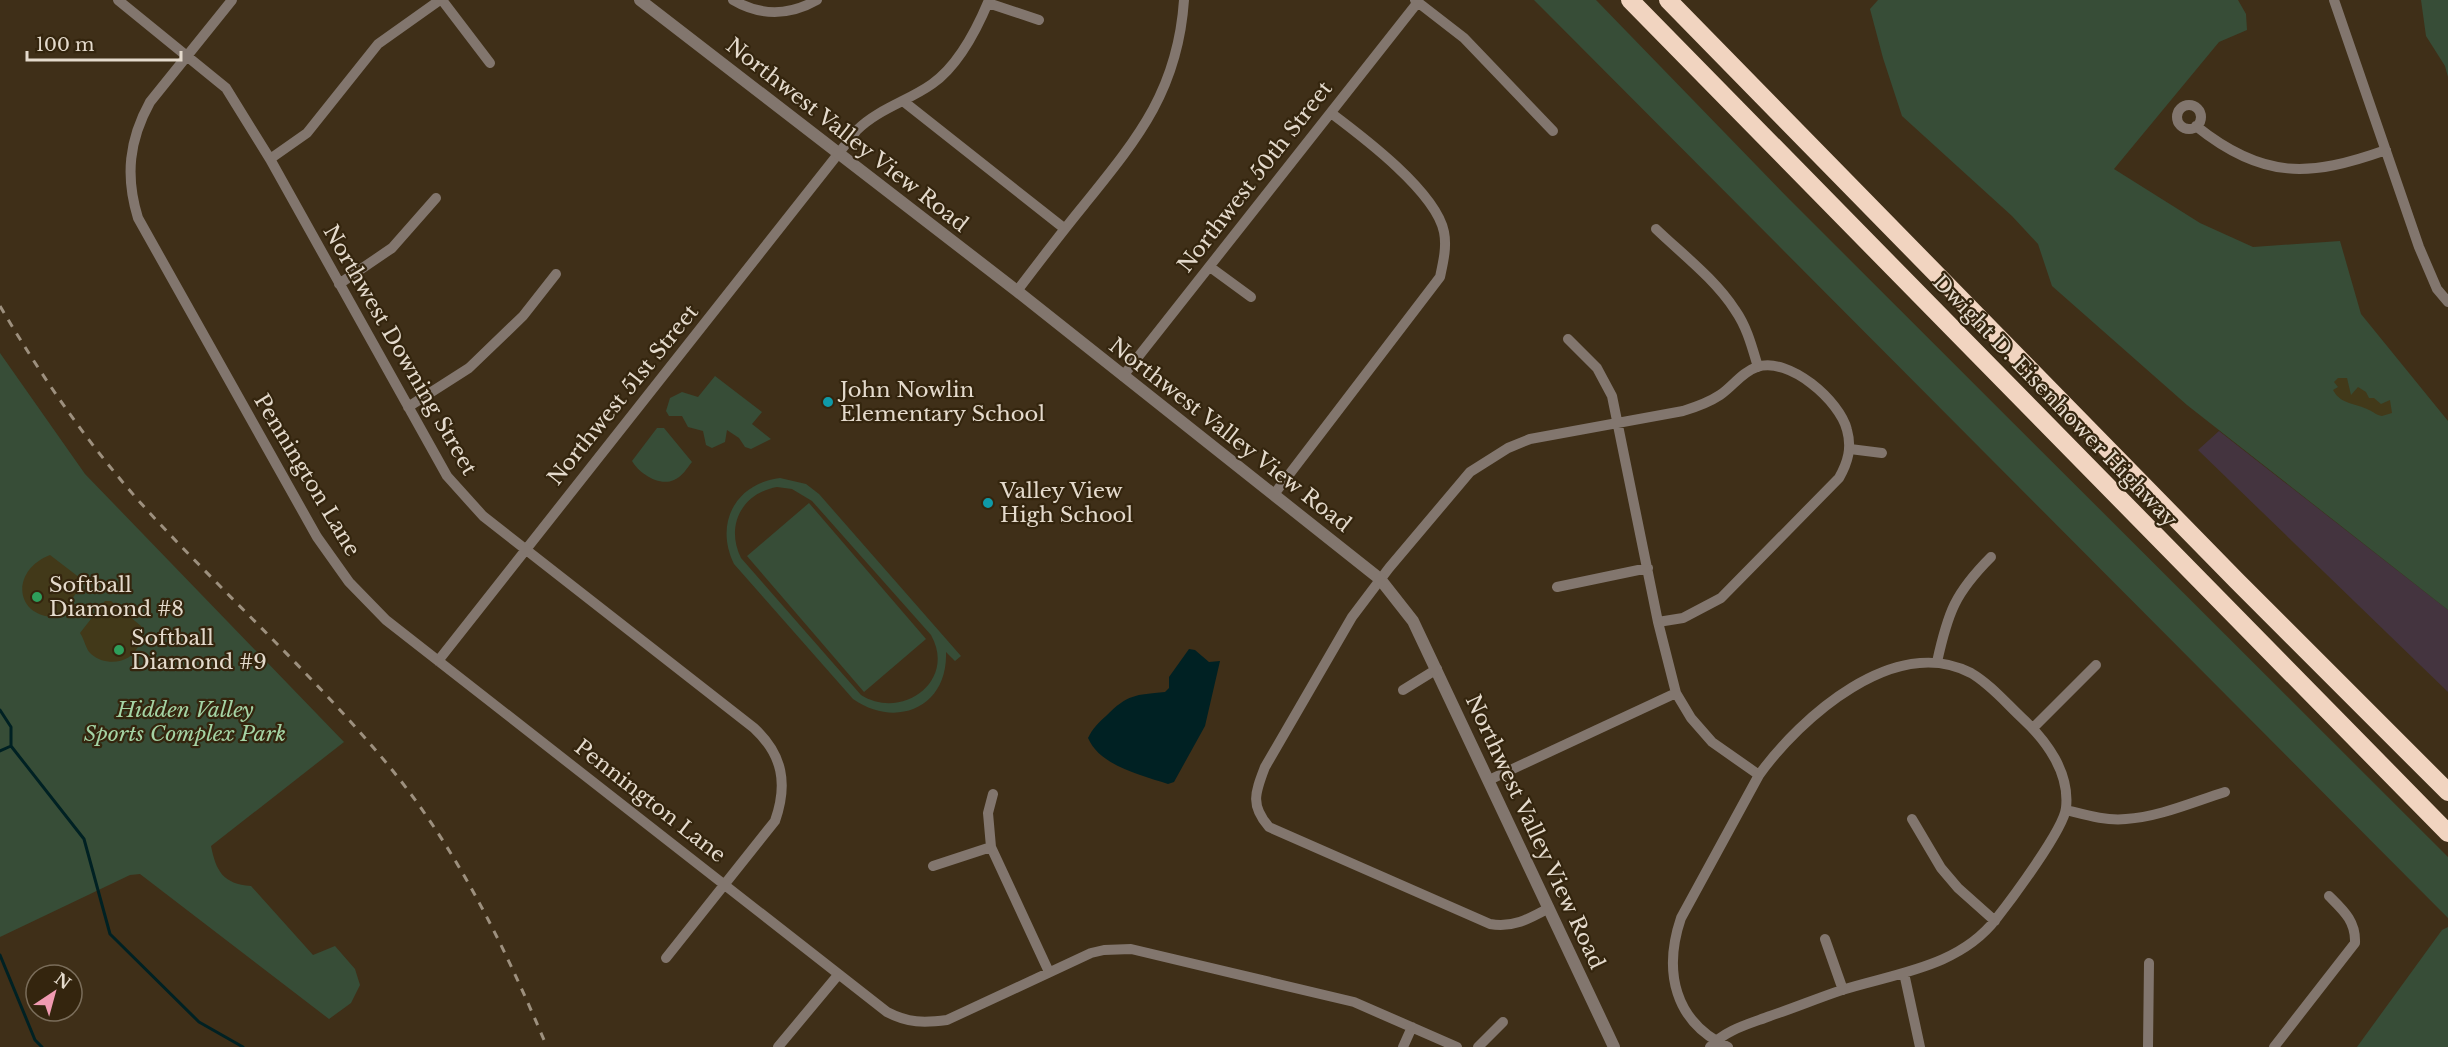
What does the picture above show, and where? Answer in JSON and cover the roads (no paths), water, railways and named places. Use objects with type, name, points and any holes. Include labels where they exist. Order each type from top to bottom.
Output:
[{"type":"highway","name":"Dwight D. Eisenhower Highway","points":[[1630,0],[2448,832]]},
{"type":"highway","name":"Dwight D. Eisenhower Highway","points":[[1668,0],[2237,581],[2448,792]]},
{"type":"street","name":"Northwest Downing Street","points":[[118,0],[226,88],[270,159],[447,476],[468,502],[754,728],[774,751],[783,778],[780,806],[775,821],[725,885]]},
{"type":"street","name":"Pennington Lane","points":[[232,0],[150,102],[136,129],[129,170],[138,218],[330,556],[367,603],[838,975],[899,1019],[924,1023],[947,1020],[1091,953],[1131,949],[1334,996],[1373,1009],[1457,1047]]},
{"type":"street","points":[[270,159],[307,133],[378,44],[441,0],[490,63]]},
{"type":"street","name":"Northwest Valley View Road","points":[[640,0],[1017,291],[1275,493],[1380,579],[1413,621],[1614,1047]]},
{"type":"street","points":[[733,0],[750,9],[782,12],[800,9],[817,0]]},
{"type":"street","points":[[1017,291],[1138,138],[1160,98],[1175,56],[1184,0]]},
{"type":"street","points":[[2334,0],[2419,247],[2437,289],[2448,302]]},
{"type":"street","points":[[989,1],[1039,20]]},
{"type":"street","name":"Northwest 51st Street","points":[[438,661],[865,122],[933,83],[946,72],[966,46],[989,1]]},
{"type":"street","points":[[1416,1],[1464,38],[1553,131]]},
{"type":"street","name":"Northwest 50th Street","points":[[1123,376],[1331,113],[1416,1]]},
{"type":"street","points":[[903,101],[1065,229]]},
{"type":"street","points":[[1275,493],[1440,277],[1445,255],[1444,232],[1436,213],[1381,151],[1331,113]]},
{"type":"street","points":[[2196,126],[2227,147],[2282,169],[2307,171],[2343,165],[2386,150]]},
{"type":"street","points":[[339,284],[392,248],[436,198]]},
{"type":"street","points":[[1656,229],[1719,290],[1735,310],[1747,332],[1758,367]]},
{"type":"street","points":[[1210,267],[1251,297]]},
{"type":"street","points":[[408,407],[469,368],[524,316],[556,274]]},
{"type":"street","points":[[1568,339],[1607,381],[1618,421],[1658,622],[1676,693],[1691,717],[1712,742],[1759,775]]},
{"type":"street","points":[[1549,908],[1518,923],[1505,926],[1490,924],[1269,827],[1260,817],[1254,801],[1265,767],[1352,617],[1454,488],[1487,460],[1530,439],[1618,421],[1683,411],[1705,404],[1758,367],[1786,368],[1808,380],[1841,415],[1847,427],[1850,449],[1847,464],[1839,478],[1720,598],[1683,618],[1658,622]]},
{"type":"street","points":[[1850,449],[1882,453]]},
{"type":"street","points":[[1937,662],[1951,608],[1975,573],[1991,556]]},
{"type":"street","points":[[1557,587],[1648,568]]},
{"type":"street","points":[[1713,1044],[1733,1030],[1842,990],[1942,961],[1978,937],[1995,921],[2057,830],[2066,810],[2064,784],[2056,758],[2033,728],[1971,674],[1937,662],[1912,664],[1876,676],[1852,688],[1806,721],[1774,754],[1759,775],[1680,918],[1671,960],[1674,982],[1683,1008],[1713,1044],[1728,1047]]},
{"type":"street","points":[[2033,728],[2096,664]]},
{"type":"street","points":[[1403,690],[1437,669]]},
{"type":"street","points":[[1489,780],[1676,693]]},
{"type":"street","points":[[2066,810],[2102,818],[2125,820],[2146,816],[2225,792]]},
{"type":"street","points":[[993,794],[988,813],[991,847],[1048,972]]},
{"type":"street","points":[[1912,819],[1941,868],[1958,888],[1995,921]]},
{"type":"street","points":[[933,866],[991,847]]},
{"type":"street","points":[[666,958],[725,885]]},
{"type":"street","points":[[2274,1047],[2355,943],[2352,922],[2329,896]]},
{"type":"street","points":[[1825,939],[1842,990]]},
{"type":"street","points":[[2148,1047],[2149,963]]},
{"type":"street","points":[[1904,973],[1920,1047]]},
{"type":"street","points":[[778,1047],[838,975]]},
{"type":"street","points":[[1478,1047],[1503,1022]]},
{"type":"street","points":[[1403,1047],[1412,1027]]},
{"type":"water","points":[[1189,649],[1195,650],[1209,662],[1220,661],[1205,726],[1174,782],[1168,784],[1134,773],[1102,756],[1088,738],[1096,726],[1126,700],[1139,695],[1165,692],[1169,688],[1169,677]]},
{"type":"waterway","points":[[0,710],[11,727],[11,746],[0,751]]},
{"type":"waterway","points":[[11,746],[84,839],[110,934],[199,1022],[243,1047]]},
{"type":"waterway","points":[[0,955],[35,1040],[42,1047]]},
{"type":"railway","points":[[0,306],[68,412],[126,486],[178,543],[334,703],[393,771],[417,803],[440,836],[480,904],[547,1047]]},
{"type":"place","name":"John Nowlin Elementary School","points":[[828,402]]},
{"type":"place","name":"Valley View High School","points":[[988,503]]},
{"type":"place","name":"Softball Diamond #8","points":[[37,597]]},
{"type":"place","name":"Softball Diamond #9","points":[[119,650]]},
{"type":"park label","name":"Hidden Valley Sports Complex Park","points":[[185,722]]}]
